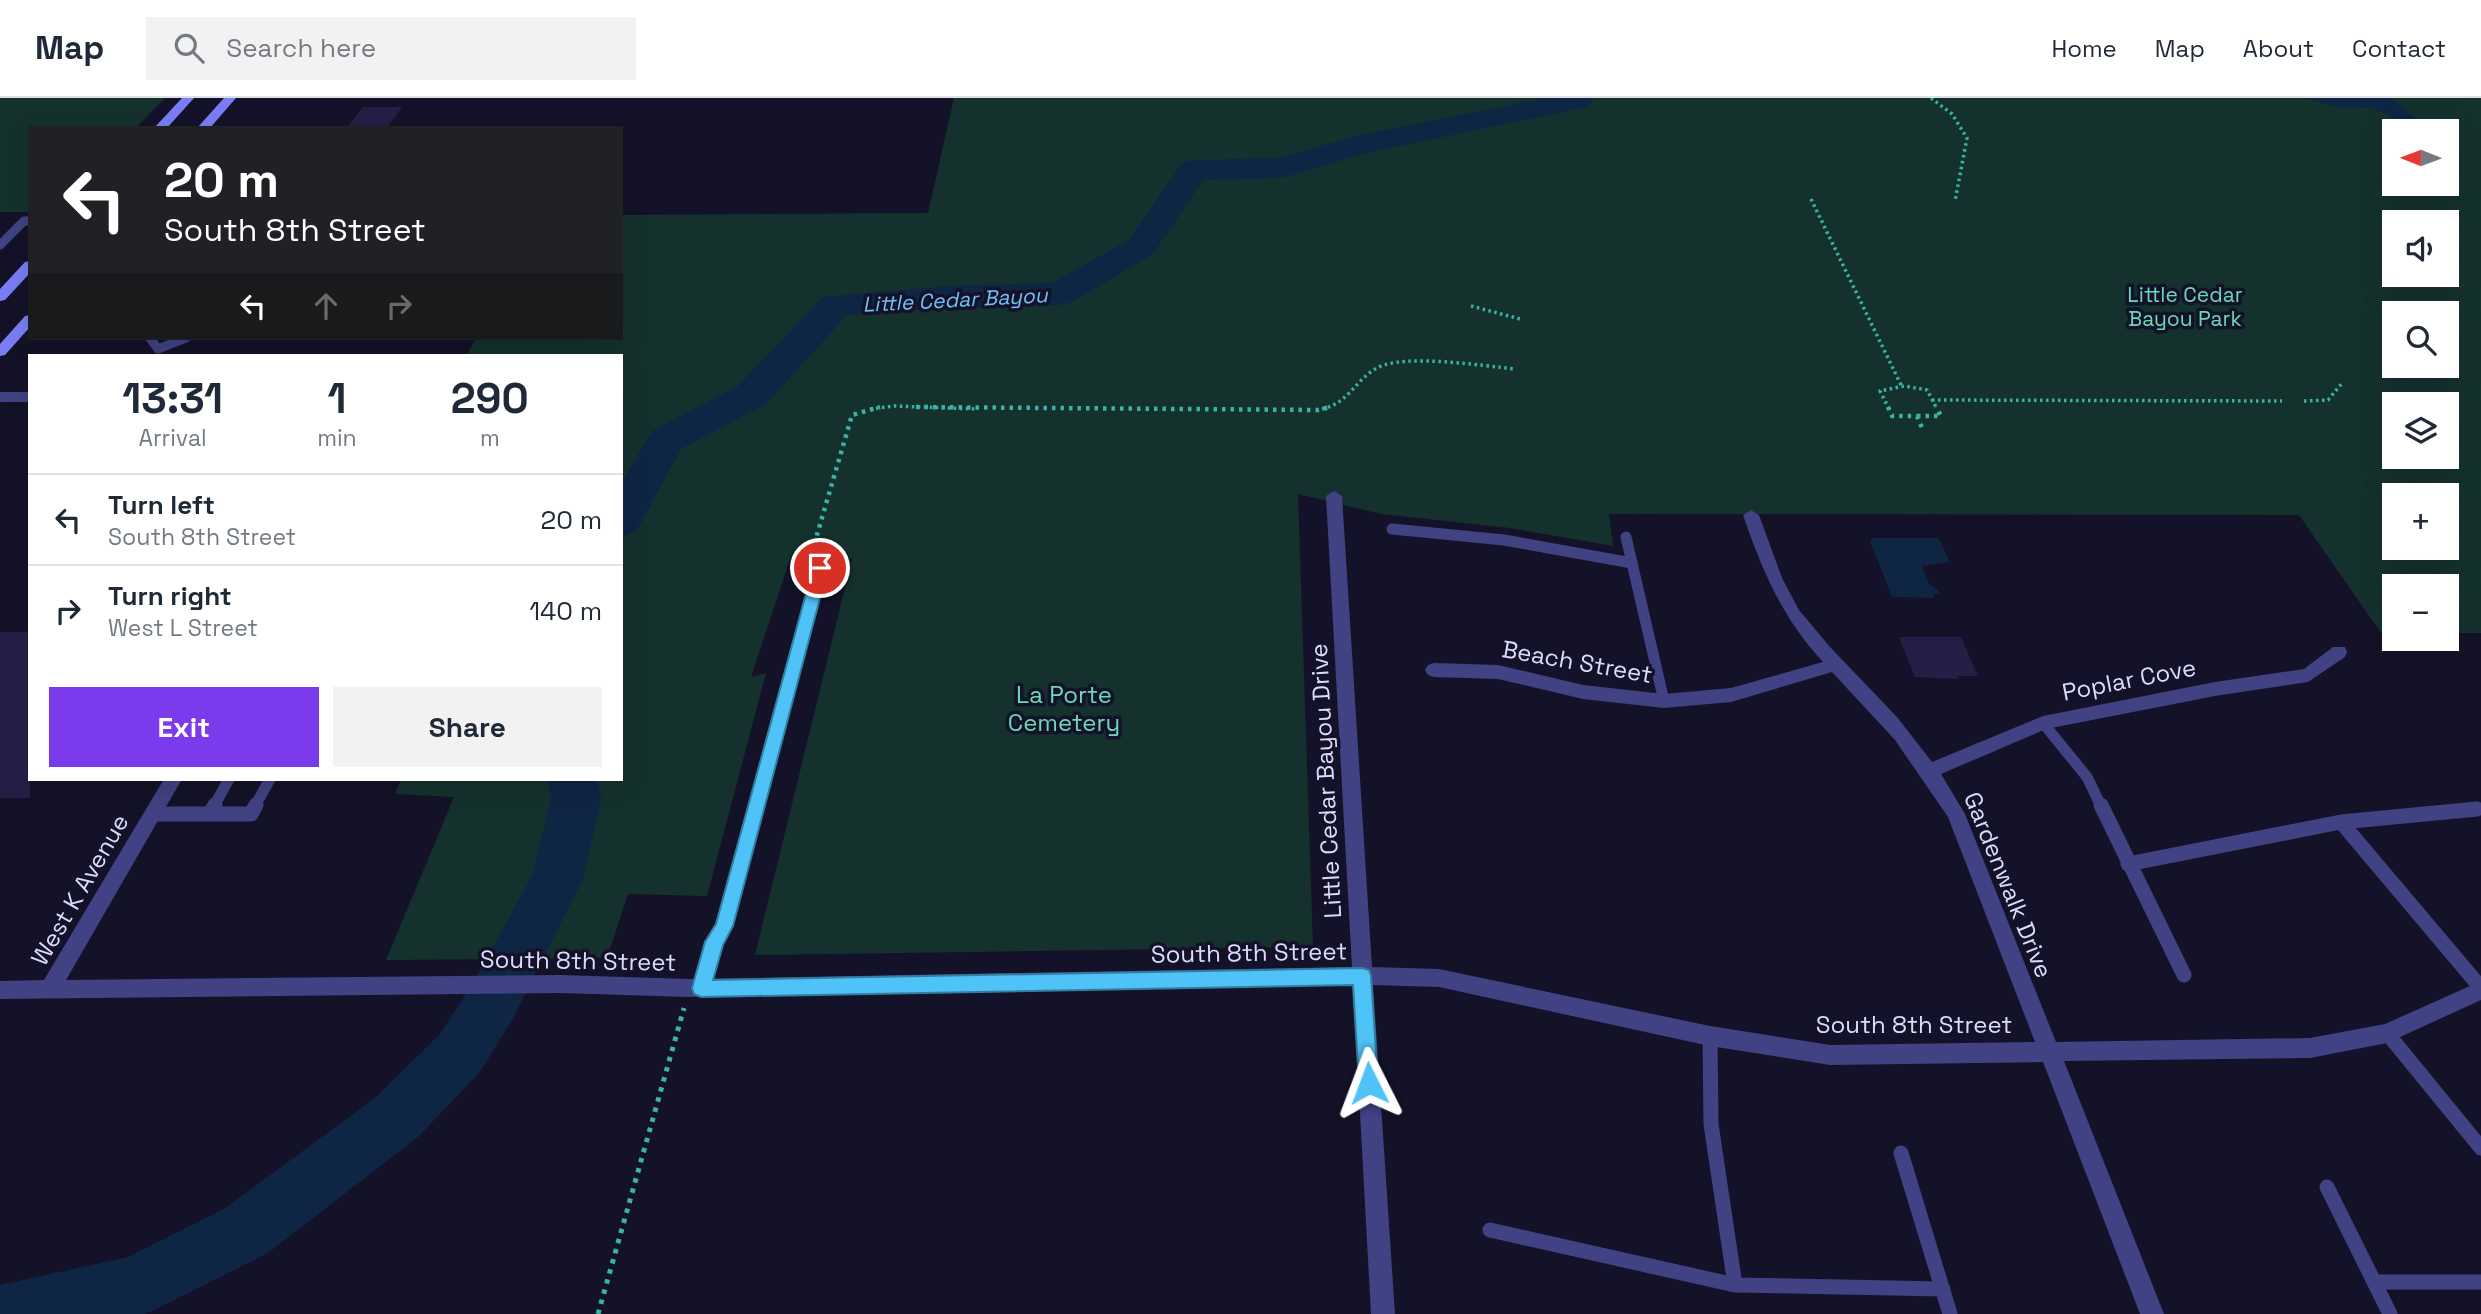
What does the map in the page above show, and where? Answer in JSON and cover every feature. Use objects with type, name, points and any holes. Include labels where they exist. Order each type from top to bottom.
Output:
[{"type":"main road","points":[[162,126],[188,98]]},
{"type":"main road","points":[[205,126],[230,98]]},
{"type":"main road","points":[[0,297],[28,267]]},
{"type":"main road","points":[[0,352],[28,321]]},
{"type":"street","points":[[0,397],[28,397]]},
{"type":"street","name":"Little Cedar Bayou Drive","points":[[1334,496],[1383,1314]]},
{"type":"street","name":"Gardenwalk Drive","points":[[1751,515],[1769,567],[1792,612],[1834,665],[1880,710],[1930,771],[1956,814],[2152,1314]]},
{"type":"street","name":"Poplar Cove","points":[[1930,771],[2043,723],[2215,688],[2308,675],[2339,652]]},
{"type":"street","name":"Beach Street","points":[[1434,670],[1498,672],[1583,692],[1664,701],[1731,695],[1834,665]]},
{"type":"street","name":"West K Avenue","points":[[50,989],[172,781]]},
{"type":"street","name":"South 8th Street","points":[[0,990],[560,984],[695,988],[1362,976],[1440,978],[1710,1036],[1830,1055],[2311,1048],[2387,1033],[2481,989]]},
{"type":"lane","points":[[0,245],[24,221],[28,221]]},
{"type":"lane","points":[[1392,529],[1504,540],[1632,563]]},
{"type":"lane","points":[[1626,537],[1664,701]]},
{"type":"lane","points":[[695,988],[714,942],[724,926],[820,568]]},
{"type":"lane","points":[[2043,723],[2087,777],[2184,975]]},
{"type":"lane","points":[[210,814],[228,781]]},
{"type":"lane","points":[[152,814],[250,814],[269,781]]},
{"type":"lane","points":[[2128,864],[2341,822],[2477,809]]},
{"type":"lane","points":[[2341,822],[2481,989]]},
{"type":"lane","points":[[2387,1033],[2481,1148]]},
{"type":"lane","points":[[1710,1036],[1711,1124],[1735,1285]]},
{"type":"lane","points":[[1901,1153],[1950,1314]]},
{"type":"lane","points":[[2327,1187],[2389,1314]]},
{"type":"lane","points":[[1490,1230],[1735,1285],[1942,1289]]},
{"type":"lane","points":[[2374,1282],[2481,1282]]},
{"type":"path","points":[[1931,98],[1952,114],[1967,138],[1955,201]]},
{"type":"path","points":[[1811,199],[1902,387]]},
{"type":"path","points":[[1471,306],[1520,319]]},
{"type":"path","points":[[811,555],[852,415],[865,409],[881,405],[950,409],[1318,410],[1334,408],[1377,368],[1391,363],[1516,369]]},
{"type":"path","points":[[2304,401],[2328,400],[2343,382]]},
{"type":"path","points":[[1889,387],[1927,390],[1932,400],[1941,416],[1892,416],[1880,391],[1889,387]]},
{"type":"path","points":[[1932,400],[2282,401]]},
{"type":"path","points":[[1917,416],[1923,430]]},
{"type":"path","points":[[598,1314],[695,988]]},
{"type":"green space","points":[[0,98],[165,98],[138,126],[28,126],[28,212],[0,212]]},
{"type":"green space","points":[[954,98],[2481,98],[2481,633],[2459,633],[2459,574],[2382,574],[2381,633],[2299,515],[1609,514],[1613,546],[1510,528],[1381,514],[1298,494],[1313,947],[755,955],[852,559],[790,559],[751,677],[766,673],[707,896],[628,894],[607,958],[386,960],[454,797],[395,794],[400,781],[623,781],[623,354],[468,354],[475,340],[623,340],[623,215],[928,213]]},
{"type":"water","points":[[2304,98],[2390,98],[2417,119],[2394,119],[2371,108],[2336,107]]},
{"type":"water","points":[[1872,538],[1937,538],[1950,562],[1922,566],[1929,584],[1939,590],[1939,593],[1933,594],[1935,598],[1892,597],[1870,541]]},
{"type":"building","points":[[363,107],[402,107],[388,126],[349,126]]},
{"type":"building","points":[[0,632],[28,632],[30,798],[0,798]]},
{"type":"building","points":[[1899,637],[1961,637],[1978,676],[1958,676],[1959,679],[1915,677]]},
{"type":"waterway","name":"Little Cedar Bayou","points":[[623,518],[666,440],[752,395],[836,305],[948,297],[1059,294],[1141,247],[1193,170],[1281,168],[1360,145],[1577,101],[1578,98]]},
{"type":"waterway","name":"Little Cedar Bayou","points":[[8,1314],[134,1287],[246,1231],[397,1117],[460,1053],[491,1004],[557,879],[576,799],[572,781]]},
{"type":"route","points":[[820,568],[724,926],[714,942],[701,988],[1362,976],[1369,1083]]},
{"type":"park label","name":"Little Cedar Bayou Park","points":[[2185,307]]},
{"type":"park label","name":"La Porte Cemetery","points":[[1064,709]]}]
